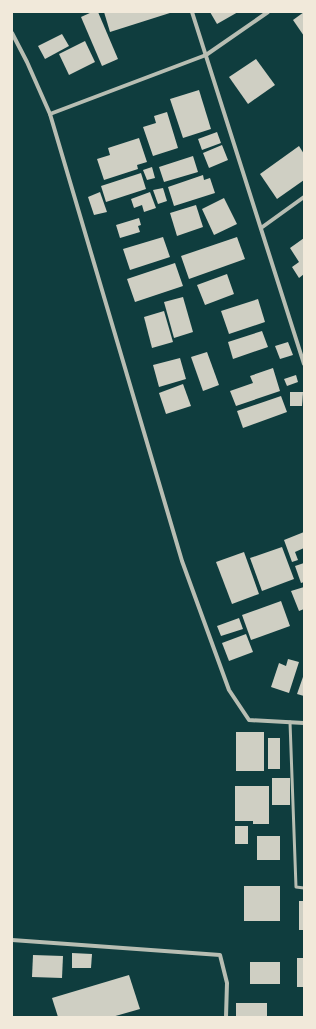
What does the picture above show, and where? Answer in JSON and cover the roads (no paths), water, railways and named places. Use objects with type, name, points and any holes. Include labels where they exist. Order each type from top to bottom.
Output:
[{"type":"street","points":[[192,12],[304,364]]},
{"type":"street","points":[[50,114],[206,55],[268,12]]},
{"type":"street","points":[[12,33],[27,62],[50,114],[182,561],[228,690],[249,720],[304,723]]},
{"type":"street","points":[[261,228],[304,197]]},
{"type":"street","points":[[12,940],[220,954],[227,983],[226,1017]]},
{"type":"lane","points":[[290,722],[296,888],[304,888]]}]
